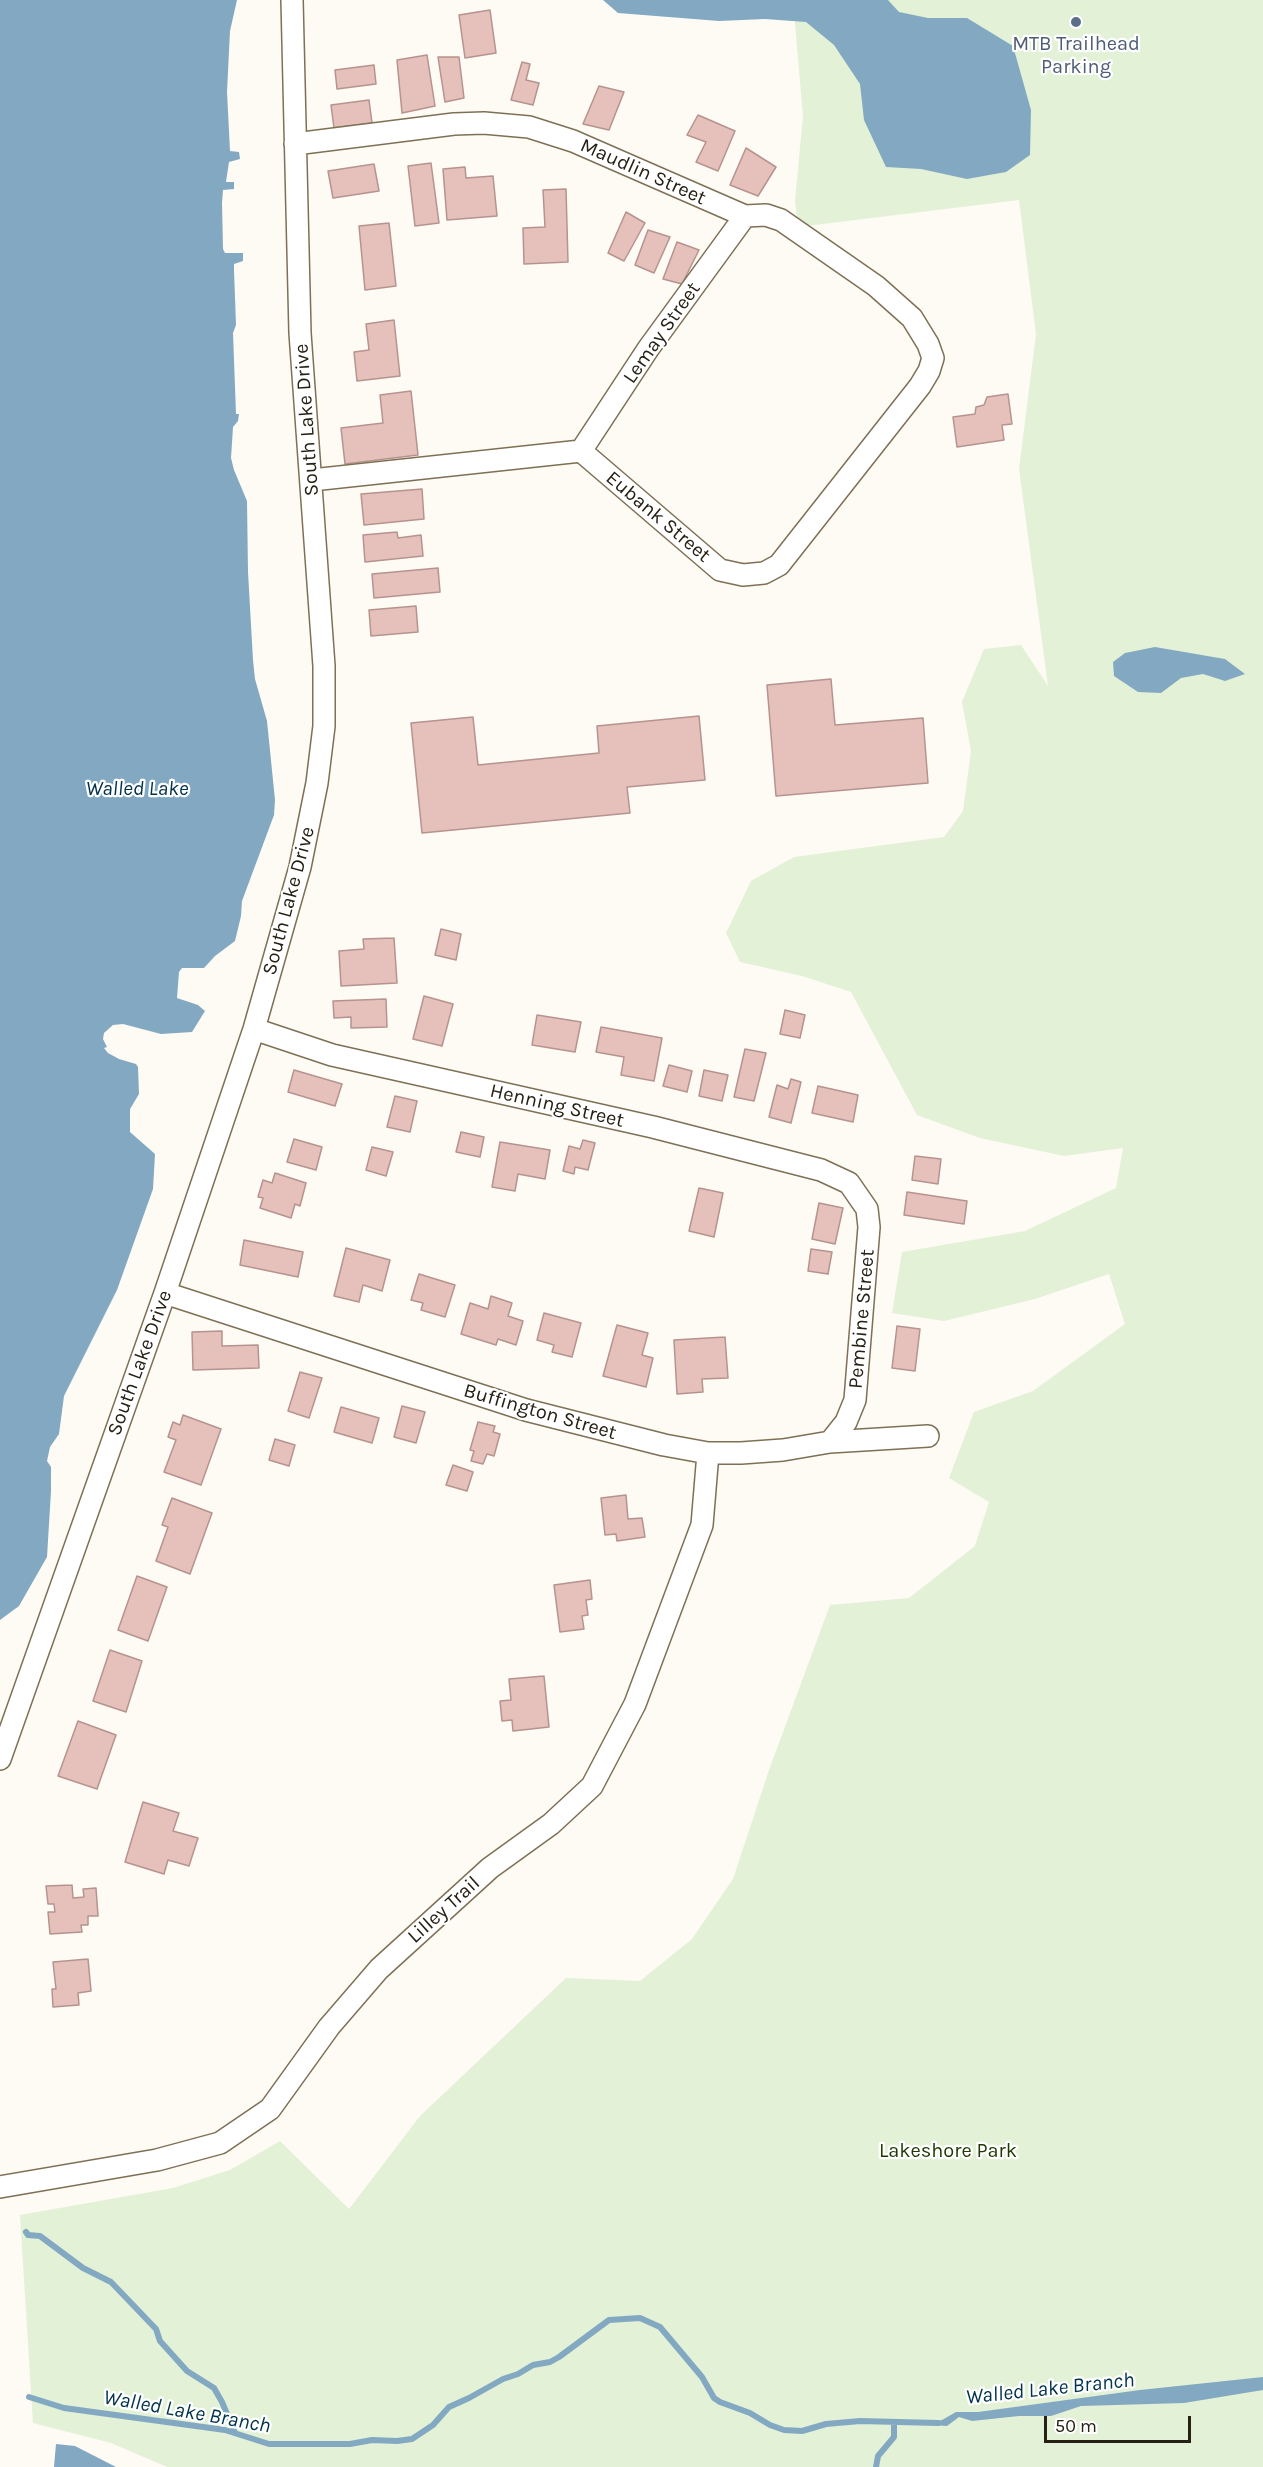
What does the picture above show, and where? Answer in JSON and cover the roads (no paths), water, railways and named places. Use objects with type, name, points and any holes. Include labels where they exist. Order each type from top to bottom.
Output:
[{"type":"street","name":"South Lake Drive","points":[[0,1760],[165,1293],[254,1029],[300,867],[321,753],[324,726],[324,666],[300,333],[292,0]]},
{"type":"street","name":"Maudlin Street","points":[[296,144],[454,124],[484,123],[529,127],[573,141],[745,216],[766,215],[781,220],[876,286],[912,318],[928,344],[933,358]]},
{"type":"street","name":"Lemay Street","points":[[581,452],[648,349],[745,216]]},
{"type":"street","name":"Eubank Street","points":[[581,452],[720,570],[743,575],[764,573],[779,565],[920,386],[929,371],[933,358]]},
{"type":"street","points":[[312,480],[581,452]]},
{"type":"street","name":"Henning Street","points":[[254,1029],[332,1055],[653,1127],[821,1170],[849,1184],[855,1192]]},
{"type":"street","name":"Pembine Street","points":[[830,1442],[846,1422],[855,1400],[869,1227],[867,1209],[855,1192]]},
{"type":"street","name":"Buffington Street","points":[[165,1293],[526,1410],[638,1440],[708,1453],[741,1453],[783,1450],[830,1442],[928,1437]]},
{"type":"street","name":"Lilley Trail","points":[[0,2187],[157,2160],[220,2144],[270,2109],[329,2027],[379,1969],[490,1868],[551,1824],[592,1786],[635,1704],[702,1526],[708,1453]]},
{"type":"water","name":"Walled Lake","points":[[0,0],[237,0],[230,31],[227,92],[230,151],[239,152],[240,159],[229,162],[226,182],[234,182],[234,189],[223,190],[222,203],[223,249],[225,253],[243,253],[243,261],[234,264],[236,325],[233,333],[236,414],[239,414],[238,421],[233,427],[231,458],[247,501],[253,660],[255,679],[267,721],[275,800],[274,815],[242,901],[235,941],[215,956],[204,968],[182,968],[179,972],[177,998],[198,1005],[205,1011],[192,1032],[161,1034],[123,1024],[113,1025],[104,1033],[103,1039],[107,1047],[104,1048],[108,1053],[136,1064],[138,1067],[139,1094],[130,1109],[130,1132],[155,1154],[153,1189],[117,1290],[64,1396],[59,1434],[50,1447],[47,1461],[51,1467],[51,1491],[47,1557],[19,1606],[0,1620]]},
{"type":"water","points":[[603,0],[888,0],[899,12],[928,18],[967,18],[1013,46],[1031,110],[1030,155],[1006,172],[967,179],[921,169],[886,167],[864,120],[860,84],[834,45],[806,22],[765,19],[719,21],[618,13]]},
{"type":"water","points":[[1155,647],[1225,659],[1245,674],[1225,681],[1203,674],[1181,678],[1161,693],[1138,692],[1114,676],[1113,662],[1125,653]]},
{"type":"water","points":[[1263,2377],[1263,2390],[1184,2403],[1081,2406],[1051,2416],[1019,2416],[972,2421],[959,2417],[947,2426],[931,2425],[932,2422],[942,2420],[956,2412],[978,2412],[1140,2390]]},
{"type":"water","points":[[56,2444],[75,2446],[116,2467],[54,2467]]},
{"type":"waterway","points":[[26,2232],[28,2235],[40,2236],[83,2268],[111,2282],[156,2329],[160,2341],[187,2371],[214,2388],[235,2433]]},
{"type":"waterway","name":"Walled Lake Branch","points":[[29,2397],[64,2408],[225,2430],[269,2444],[350,2444],[372,2440],[397,2441],[412,2439],[433,2425],[449,2407],[533,2365],[550,2362],[559,2357],[609,2320],[640,2318],[660,2327],[702,2377],[714,2398],[784,2430],[802,2431],[826,2424],[860,2421],[938,2423]]},
{"type":"waterway","points":[[876,2467],[878,2456],[894,2437],[894,2422]]},
{"type":"place","name":"MTB Trailhead Parking","points":[[1076,22]]},
{"type":"park label","name":"Lakeshore Park","points":[[948,2151]]}]
